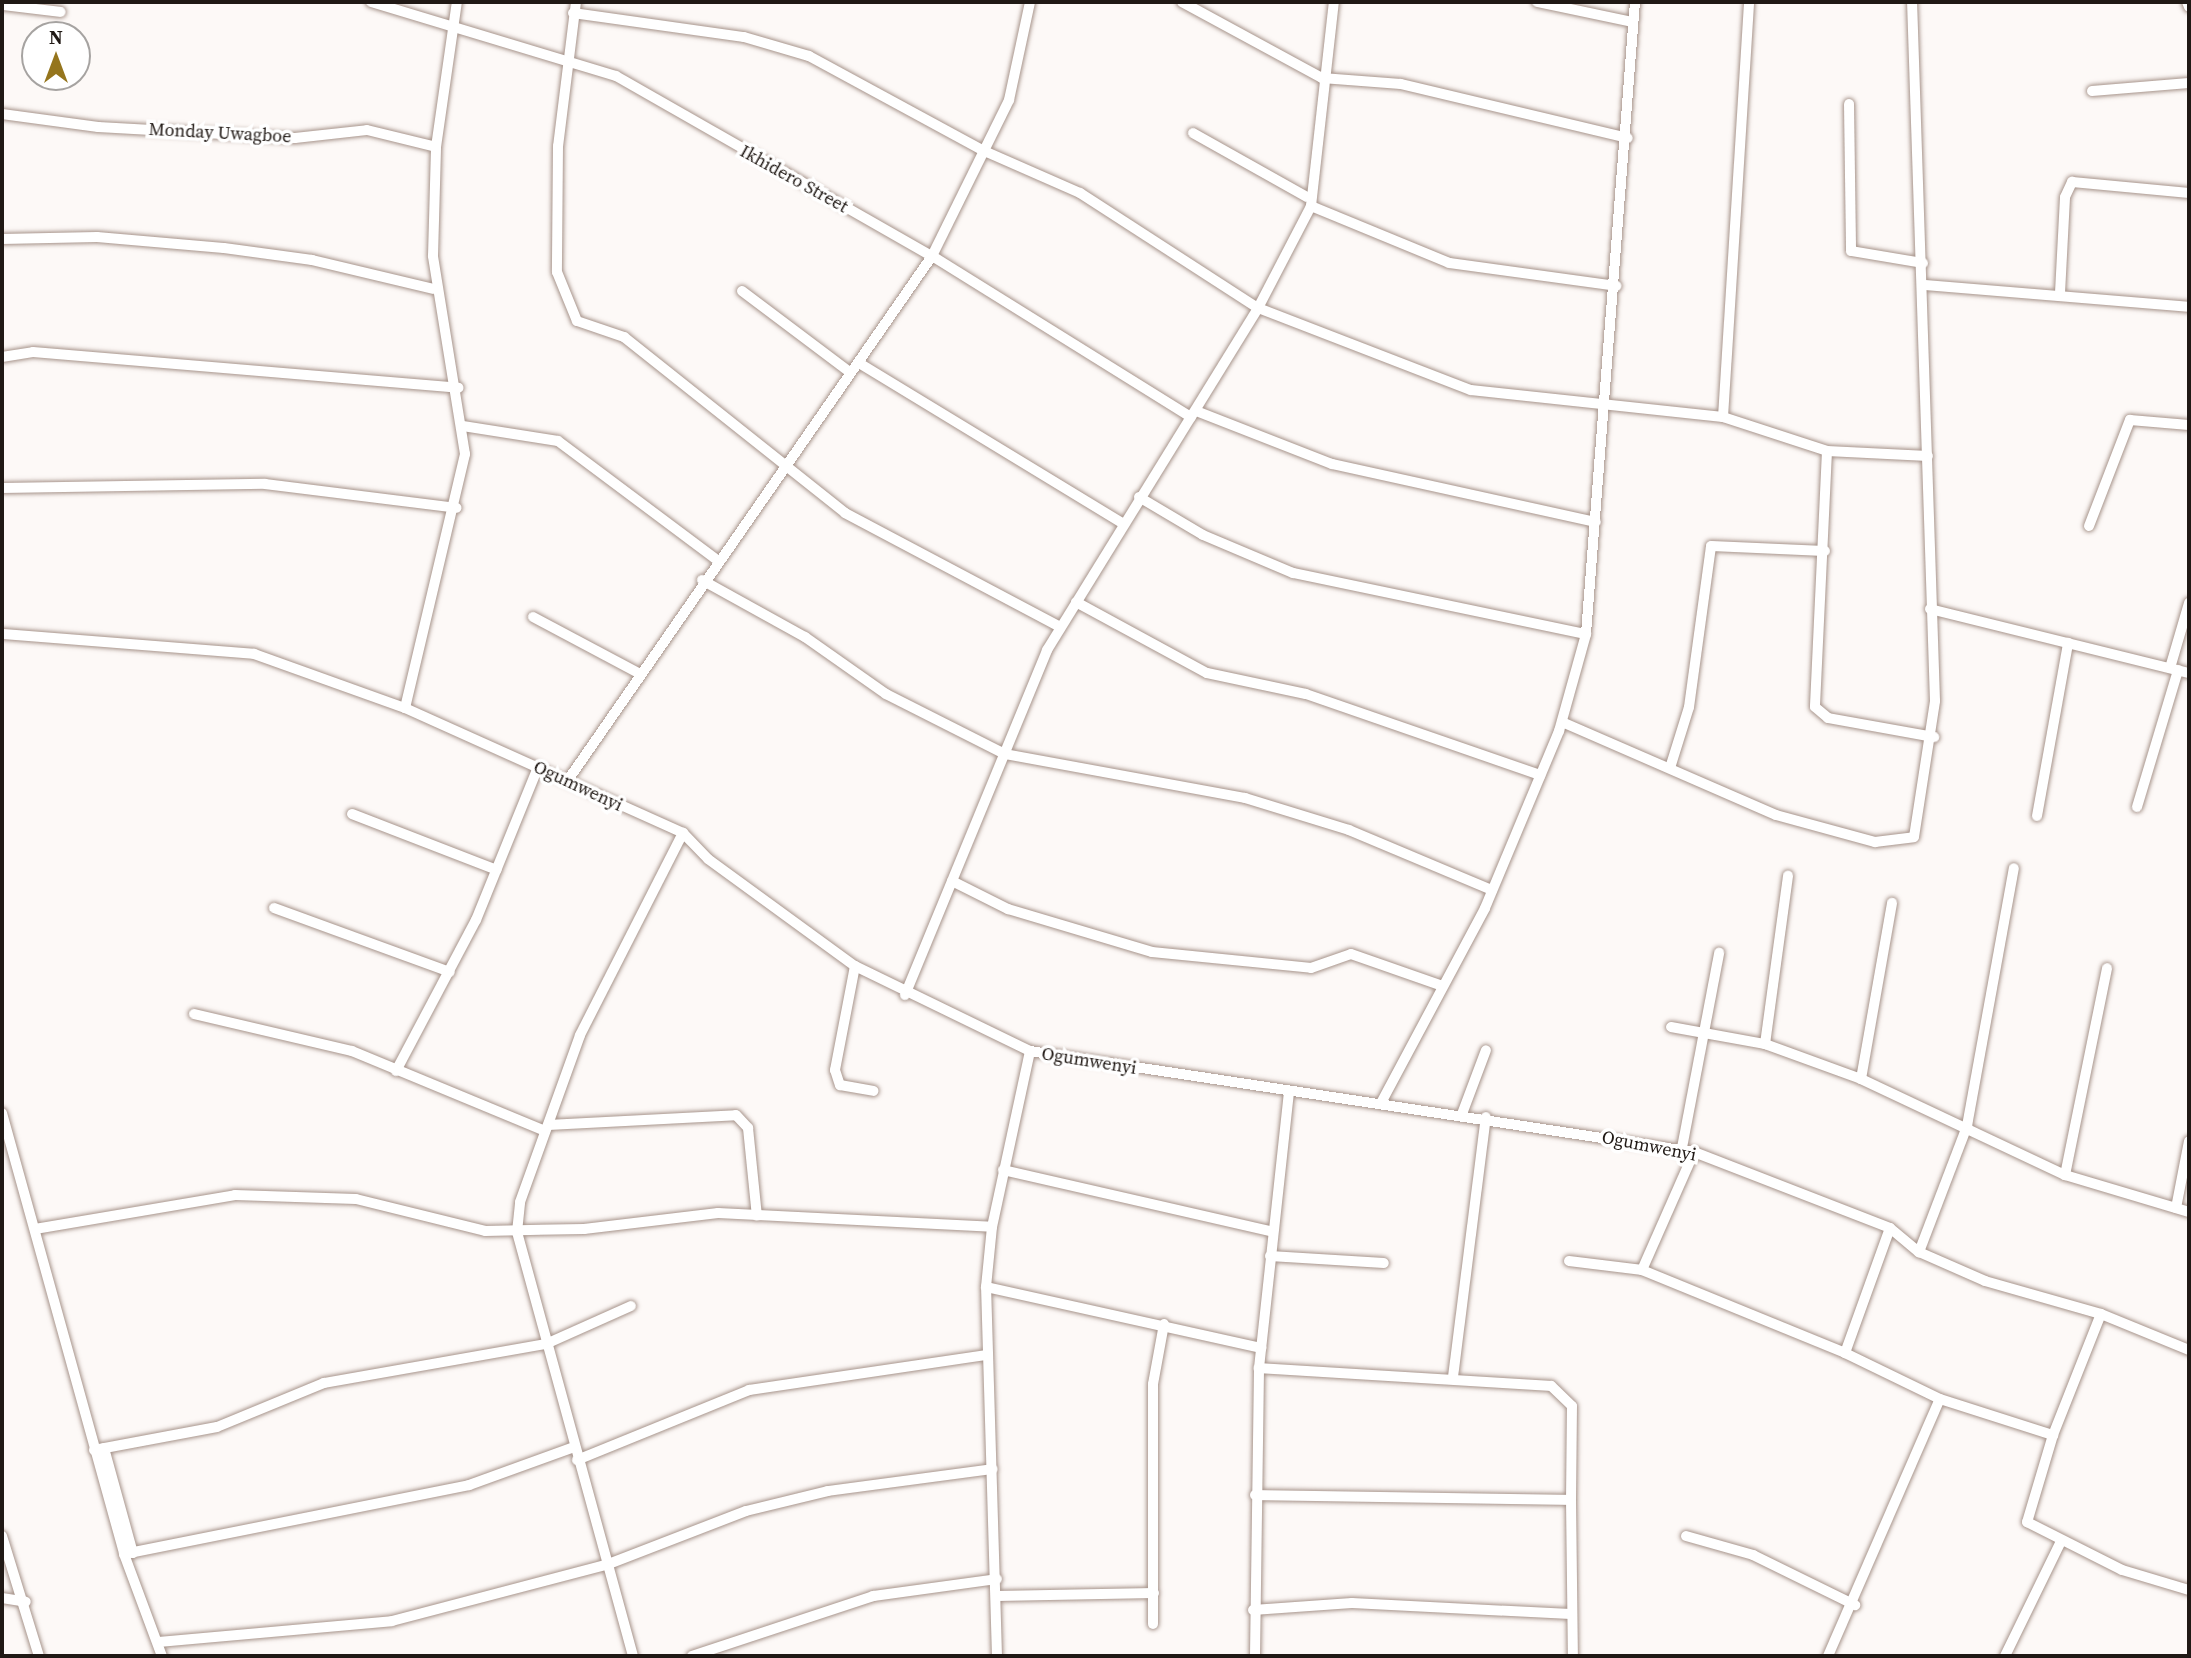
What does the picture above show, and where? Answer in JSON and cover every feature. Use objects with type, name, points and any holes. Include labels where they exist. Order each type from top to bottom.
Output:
[{"type":"street","name":"Ikhidero Street","points":[[371,2],[455,23],[480,37],[567,56],[616,76],[932,256],[1193,414],[1332,464],[1596,522]]},
{"type":"street","points":[[405,708],[457,508],[463,426],[458,388],[434,289],[436,146],[457,2]]},
{"type":"street","points":[[576,2],[567,56],[558,146],[558,272],[571,313],[592,328],[624,337],[782,466],[845,513],[1060,627]]},
{"type":"street","points":[[568,779],[716,559],[859,363],[932,256],[1009,100],[1030,2]]},
{"type":"street","points":[[1182,2],[1322,78],[1401,84],[1628,138]]},
{"type":"street","points":[[905,995],[1060,627],[1122,522],[1258,308],[1309,202],[1322,78],[1334,2]]},
{"type":"street","points":[[1537,2],[1633,22]]},
{"type":"street","points":[[1381,1103],[1440,985],[1492,890],[1562,722],[1586,634],[1596,522],[1601,401],[1616,286],[1636,2]]},
{"type":"street","points":[[1723,417],[1749,2]]},
{"type":"street","points":[[1562,722],[1776,815],[1875,842],[1907,840],[1917,828],[1934,737],[1924,285],[1912,2]]},
{"type":"street","points":[[2187,2],[2189,7]]},
{"type":"street","points":[[2,5],[61,12]]},
{"type":"street","points":[[573,13],[744,37],[809,56],[982,150],[1080,193],[1258,308],[1471,390],[1601,401],[1723,417],[1827,451],[1928,456]]},
{"type":"street","points":[[2092,91],[2189,83]]},
{"type":"street","points":[[1849,104],[1851,251],[1923,263]]},
{"type":"street","name":"Monday Uwagboe","points":[[2,114],[98,128],[314,139],[367,130],[436,146]]},
{"type":"street","points":[[1193,133],[1309,202],[1449,263],[1616,286]]},
{"type":"street","points":[[2060,293],[2065,197],[2072,181],[2189,193]]},
{"type":"street","points":[[2,239],[97,237],[224,248],[312,260],[434,289]]},
{"type":"street","points":[[1924,285],[2060,293],[2189,307]]},
{"type":"street","points":[[742,291],[851,373]]},
{"type":"street","points":[[2,357],[33,352],[458,388]]},
{"type":"street","points":[[859,363],[1122,522]]},
{"type":"street","points":[[2089,526],[2130,420],[2189,425]]},
{"type":"street","points":[[463,426],[542,434],[565,444],[716,559]]},
{"type":"street","points":[[1827,451],[1825,551],[1815,707],[1828,718],[1934,737]]},
{"type":"street","points":[[2,488],[265,484],[457,508]]},
{"type":"street","points":[[1139,497],[1203,535],[1293,573],[1586,634]]},
{"type":"street","points":[[1670,768],[1689,707],[1711,546],[1825,551]]},
{"type":"street","points":[[702,580],[886,694],[1005,754],[1245,798],[1349,830],[1492,890]]},
{"type":"street","points":[[1076,602],[1207,673],[1306,694],[1540,775]]},
{"type":"street","points":[[2137,807],[2179,670],[2189,603]]},
{"type":"street","points":[[1930,609],[2179,670]]},
{"type":"street","points":[[533,617],[640,674]]},
{"type":"street","name":"Ogumwenyi","points":[[2,634],[254,654],[405,708],[683,833],[708,859],[855,966],[905,995],[1030,1051],[1289,1091],[1486,1117],[1681,1153],[1694,1152],[1890,1228],[1919,1252],[2013,1292],[2101,1314],[2189,1349]]},
{"type":"street","points":[[2037,816],[2068,643]]},
{"type":"street","points":[[396,1071],[450,972],[497,870],[538,767]]},
{"type":"street","points":[[352,814],[497,870]]},
{"type":"street","points":[[633,1656],[517,1231],[520,1202],[580,1035],[683,833]]},
{"type":"street","points":[[1919,1252],[1967,1126],[2014,867]]},
{"type":"street","points":[[1765,1044],[1788,876]]},
{"type":"street","points":[[952,881],[1008,909],[1152,952],[1311,968],[1351,954],[1440,985]]},
{"type":"street","points":[[1861,1079],[1892,904]]},
{"type":"street","points":[[274,908],[450,972]]},
{"type":"street","points":[[1681,1153],[1719,954]]},
{"type":"street","points":[[855,966],[835,1070],[840,1085],[873,1091]]},
{"type":"street","points":[[2066,1175],[2107,968]]},
{"type":"street","points":[[194,1014],[352,1051],[396,1071],[547,1128],[736,1115],[748,1128],[757,1216]]},
{"type":"street","points":[[1671,1027],[1706,1031],[1765,1044],[1861,1079],[1967,1126],[2066,1175],[2189,1212]]},
{"type":"street","points":[[1462,1114],[1486,1050]]},
{"type":"street","points":[[996,1656],[997,1580],[985,1355],[986,1287],[992,1227],[1030,1051]]},
{"type":"street","points":[[1255,1656],[1253,1610],[1259,1368],[1289,1091]]},
{"type":"street","points":[[2,1113],[128,1553],[162,1656]]},
{"type":"street","points":[[1453,1377],[1486,1117]]},
{"type":"street","points":[[2176,1208],[2189,1141]]},
{"type":"street","points":[[1642,1270],[1694,1152]]},
{"type":"street","points":[[1003,1170],[1273,1232]]},
{"type":"street","points":[[35,1229],[235,1195],[356,1199],[485,1231],[517,1231],[688,1215],[992,1227]]},
{"type":"street","points":[[1845,1353],[1890,1228]]},
{"type":"street","points":[[1270,1255],[1384,1263]]},
{"type":"street","points":[[1569,1261],[1642,1270],[1845,1353],[1940,1399],[2053,1435]]},
{"type":"street","points":[[986,1287],[1164,1324],[1261,1348]]},
{"type":"street","points":[[99,1449],[217,1427],[324,1383],[546,1344],[631,1306]]},
{"type":"street","points":[[2101,1314],[2053,1435],[2026,1511],[2027,1522],[2122,1570],[2189,1590]]},
{"type":"street","points":[[1153,1624],[1153,1384],[1164,1324]]},
{"type":"street","points":[[578,1460],[750,1390],[985,1355]]},
{"type":"street","points":[[1259,1368],[1453,1377],[1564,1393],[1572,1406],[1573,1656]]},
{"type":"street","points":[[1828,1656],[1855,1605],[1940,1399]]},
{"type":"street","points":[[128,1553],[469,1485],[574,1447]]},
{"type":"street","points":[[158,1642],[391,1621],[606,1565],[746,1511],[828,1491],[993,1469]]},
{"type":"street","points":[[1255,1495],[1571,1500]]},
{"type":"street","points":[[2,1536],[26,1602],[39,1656]]},
{"type":"street","points":[[1686,1536],[1753,1555],[1855,1605]]},
{"type":"street","points":[[2004,1656],[2061,1541]]},
{"type":"street","points":[[692,1656],[873,1597],[997,1580]]},
{"type":"street","points":[[997,1595],[1154,1593]]},
{"type":"street","points":[[2,1598],[26,1602]]},
{"type":"street","points":[[1253,1610],[1352,1603],[1571,1614]]}]
